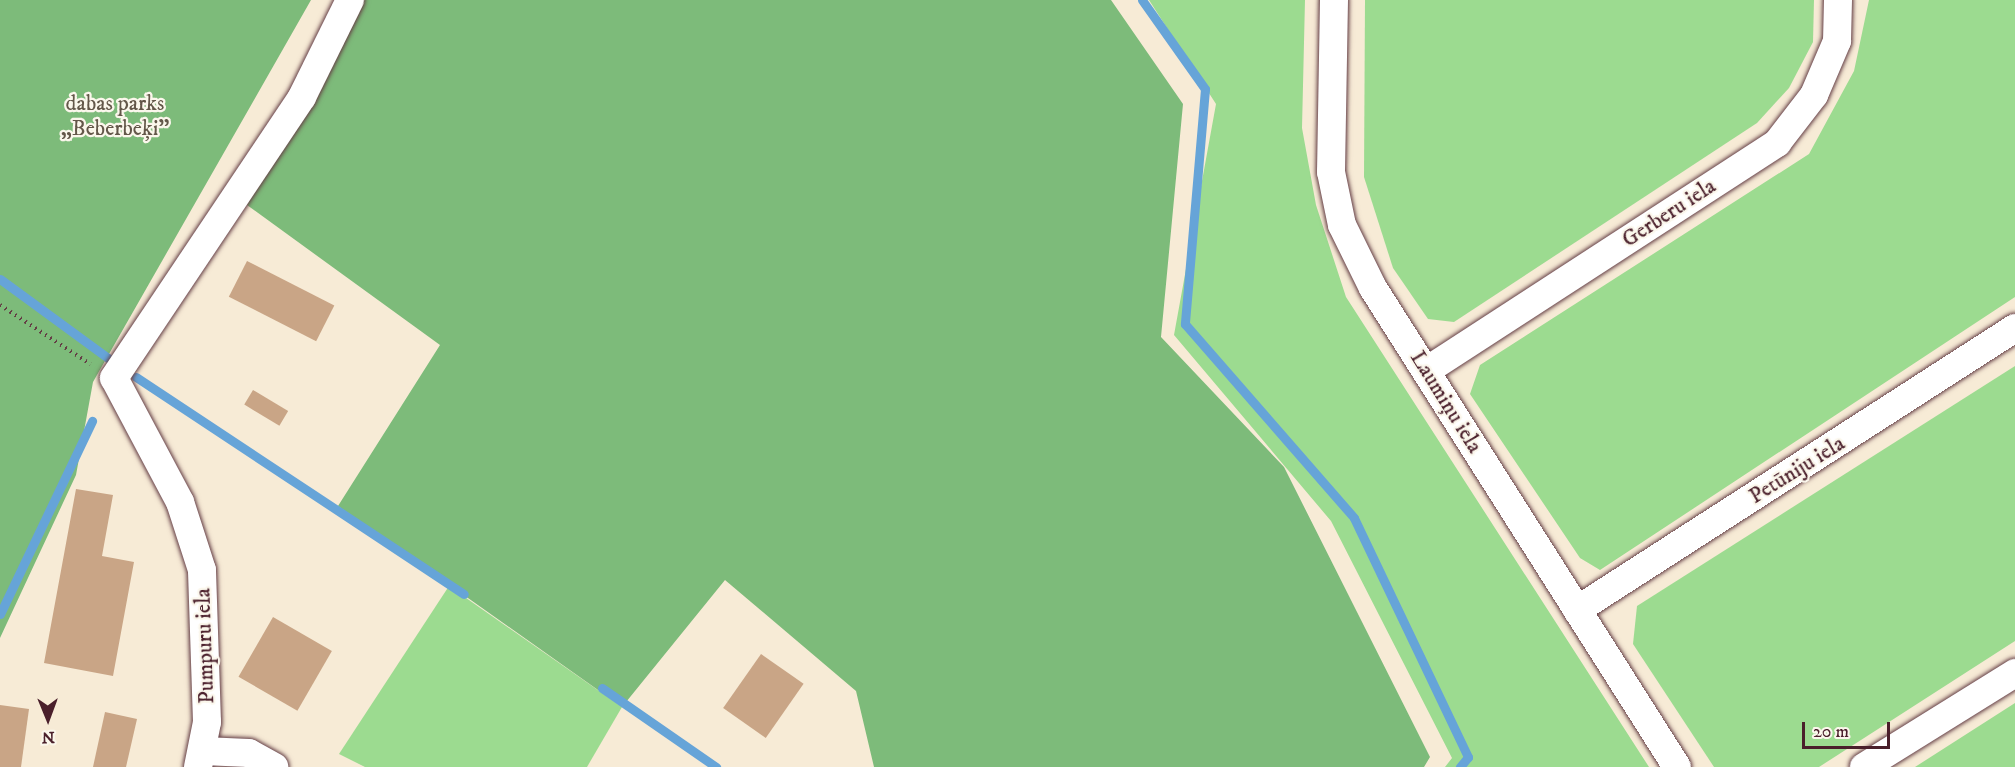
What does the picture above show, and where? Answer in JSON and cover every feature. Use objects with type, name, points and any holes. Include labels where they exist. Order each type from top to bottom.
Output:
[{"type":"street","points":[[114,378],[302,97],[351,0]]},
{"type":"street","name":"Laumiņu iela","points":[[1334,0],[1331,172],[1342,225],[1426,371],[1677,767]]},
{"type":"street","name":"Gerberu iela","points":[[1426,371],[1777,143],[1814,94],[1837,42],[1838,0]]},
{"type":"street","name":"Petūniju iela","points":[[1577,610],[2015,328]]},
{"type":"street","name":"Pumpuru iela","points":[[114,378],[180,502],[202,570],[208,615],[200,759]]},
{"type":"street","points":[[1864,767],[2015,673]]},
{"type":"street","points":[[200,759],[249,753],[274,767]]},
{"type":"path","points":[[0,305],[114,378]]},
{"type":"green space","name":"dabas parks „Beberbeķi”","points":[[0,0],[311,0],[93,382],[76,475],[0,638]]},
{"type":"green space","points":[[363,0],[1111,0],[1183,104],[1161,337],[1284,467],[1430,757],[1424,767],[874,767],[856,691],[725,580],[622,707],[338,506],[440,345],[247,205]]},
{"type":"green space","points":[[1149,0],[1305,0],[1302,128],[1316,205],[1346,297],[1649,767],[1445,767],[1452,758],[1331,521],[1174,335],[1216,104]]},
{"type":"green space","points":[[1365,0],[1814,0],[1813,42],[1789,88],[1757,123],[1454,322],[1428,319],[1393,268],[1364,177]]},
{"type":"green space","points":[[1869,0],[2015,0],[2015,297],[1600,570],[1580,558],[1470,394],[1480,365],[1809,154],[1854,71]]},
{"type":"green space","points":[[2015,366],[2015,641],[1819,767],[1714,767],[1633,644],[1637,606]]},
{"type":"green space","points":[[449,586],[622,707],[587,767],[365,767],[339,754]]},
{"type":"green space","points":[[2015,703],[2015,767],[1915,767]]},
{"type":"building","points":[[247,261],[334,305],[316,341],[229,297]]},
{"type":"building","points":[[253,390],[288,411],[279,426],[244,405]]},
{"type":"building","points":[[76,489],[113,495],[102,556],[134,562],[113,676],[44,663]]},
{"type":"building","points":[[273,617],[332,651],[297,711],[238,677]]},
{"type":"building","points":[[761,654],[804,684],[766,738],[723,708]]},
{"type":"building","points":[[0,705],[29,709],[21,767],[0,767]]},
{"type":"building","points":[[105,712],[137,719],[126,767],[93,767]]},
{"type":"waterway","points":[[1142,0],[1205,89],[1185,324],[1354,518],[1468,757],[1460,767]]},
{"type":"waterway","points":[[0,279],[108,358]]},
{"type":"waterway","points":[[136,377],[464,594]]},
{"type":"waterway","points":[[0,614],[92,421]]},
{"type":"waterway","points":[[602,688],[716,767]]}]
